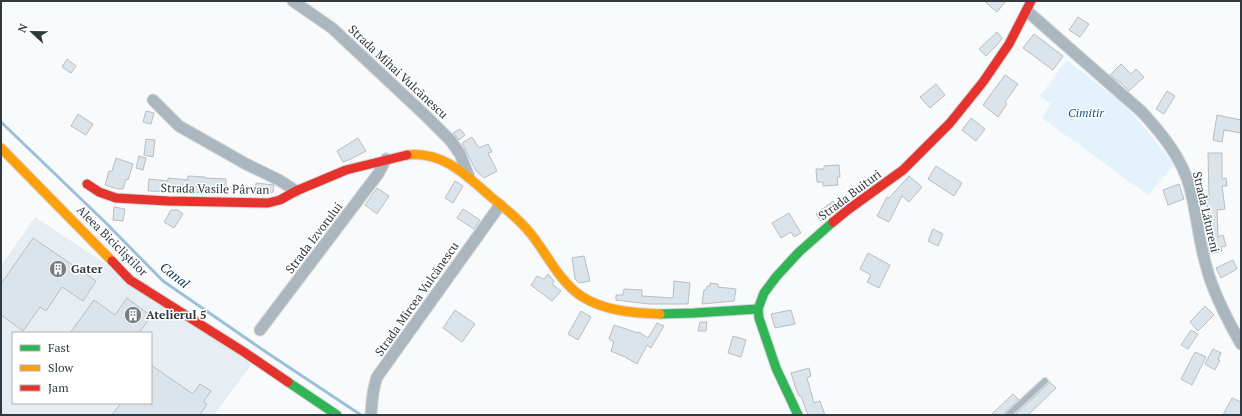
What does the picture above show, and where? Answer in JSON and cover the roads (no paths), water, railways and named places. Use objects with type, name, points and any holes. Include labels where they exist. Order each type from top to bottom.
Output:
[{"type":"street","name":"Strada Mihai Vulcănescu","points":[[293,1],[332,28],[451,141],[460,154],[469,177]]},
{"type":"street","name":"Strada Buituri","points":[[758,309],[764,293],[799,252],[849,209],[903,170],[950,123],[983,82],[1009,44],[1029,6]]},
{"type":"street","name":"Strada Lătureni","points":[[1029,6],[1142,112],[1158,129],[1172,148],[1185,173],[1190,189],[1202,252],[1212,286],[1241,344]]},
{"type":"street","points":[[153,100],[178,126],[246,164],[274,177],[296,191]]},
{"type":"street","name":"Aleea Bicicliștilor","points":[[1,148],[130,280],[244,352],[337,415]]},
{"type":"street","points":[[386,159],[407,154],[422,154],[434,157],[447,163],[469,177],[528,229],[564,280],[571,288],[588,300],[618,310],[645,313],[709,312],[758,309],[759,318],[776,368],[798,415]]},
{"type":"street","name":"Strada Vasile Pârvan","points":[[87,184],[99,192],[116,198],[168,201],[268,203],[280,200],[296,191],[346,170],[386,159]]},
{"type":"street","name":"Strada Izvorului","points":[[260,330],[378,174],[386,159]]},
{"type":"street","name":"Strada Mircea Vulcănescu","points":[[371,415],[372,388],[377,377],[500,205]]},
{"type":"lane","points":[[1008,415],[1045,381]]},
{"type":"waterway","name":"Canal","points":[[1,122],[106,223],[163,281],[361,415]]},
{"type":"place","name":"Gater","points":[[58,269]]},
{"type":"place","name":"Atelierul 5","points":[[133,315]]},
{"type":"park label","name":"Cimitir","points":[[1086,113]]}]
